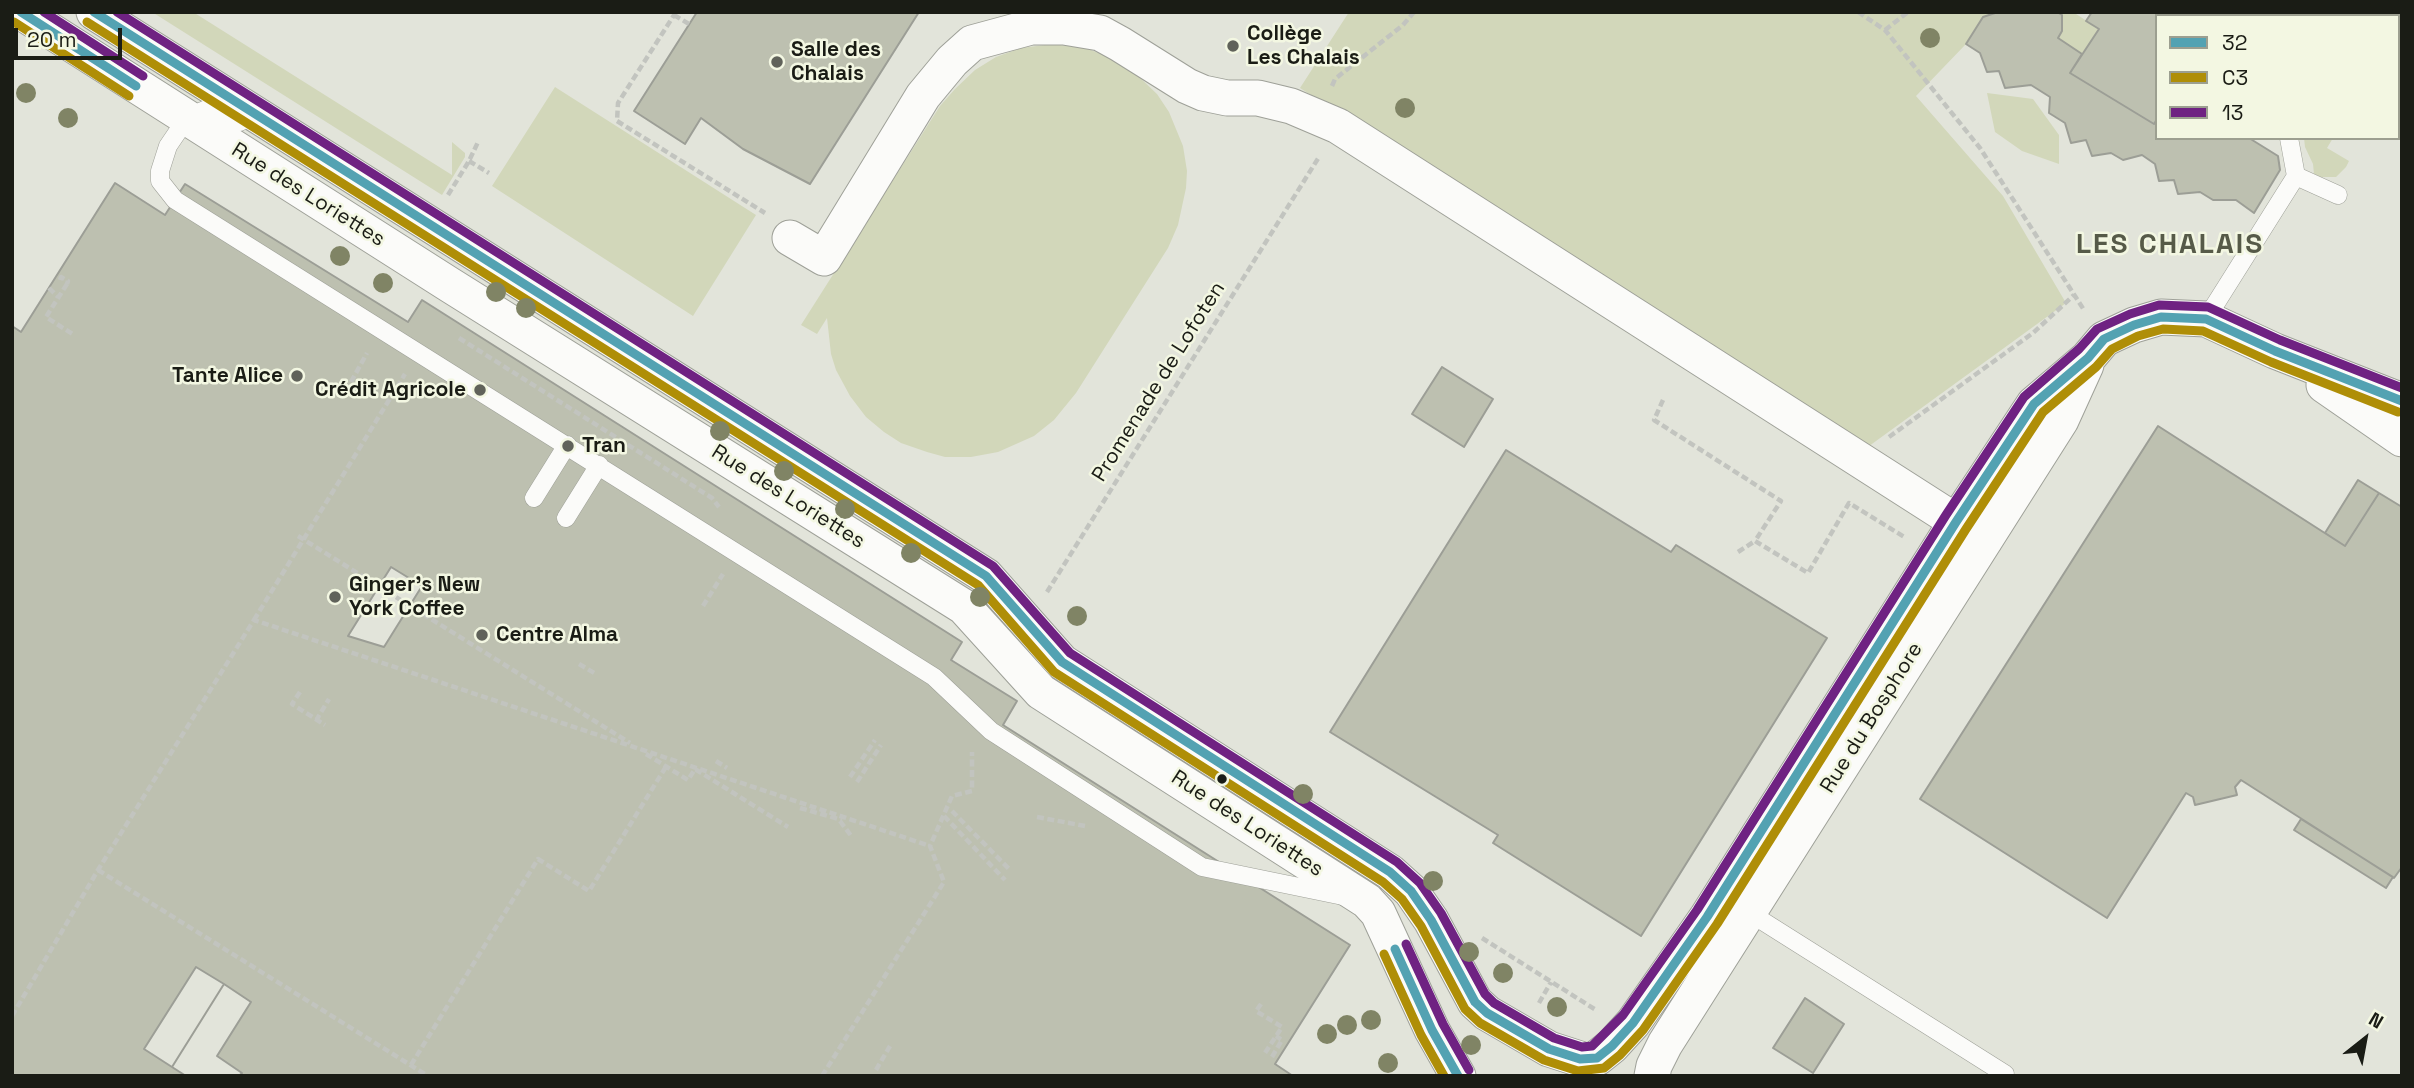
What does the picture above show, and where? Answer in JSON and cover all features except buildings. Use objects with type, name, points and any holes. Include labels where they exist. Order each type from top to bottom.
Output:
[{"type":"street","name":"Rue des Loriettes","points":[[21,12],[964,607],[1041,692],[1367,901],[1378,913],[1432,1030],[1458,1076]]},
{"type":"street","name":"Rue des Loriettes","points":[[94,12],[435,212],[986,576],[995,583],[1027,624],[1062,662],[1390,872],[1411,891],[1475,1002],[1487,1013],[1549,1049],[1588,1059],[1614,1061],[1637,1076]]},
{"type":"street","points":[[790,238],[824,258],[923,96],[951,61],[972,43],[1031,27],[1064,27],[1100,33],[1203,93],[1227,98],[1258,98],[1292,106],[1327,121],[1985,540]]},
{"type":"street","name":"Rue du Bosphore","points":[[1652,1076],[1654,1066],[1735,904],[1935,556],[2034,404],[2096,349],[2134,325],[2161,317],[2206,319],[2275,351],[2402,401]]},
{"type":"street","name":"Rue du Bosphore","points":[[1550,1076],[1558,1069],[1588,1059],[1612,1046],[1735,904],[1985,540],[2062,419],[2096,349]]},
{"type":"street","name":"Rue du Bosphore","points":[[2275,351],[2402,439]]},
{"type":"lane","points":[[435,212],[398,218],[379,211],[220,112],[207,109],[187,118],[168,146],[160,170],[160,181],[174,200],[934,677],[991,731],[1202,867],[1367,901]]},
{"type":"lane","points":[[2206,319],[2296,176],[2289,140]]},
{"type":"lane","points":[[2296,176],[2338,195]]},
{"type":"lane","points":[[2275,351],[2402,423]]},
{"type":"lane","points":[[534,498],[567,446]]},
{"type":"lane","points":[[566,518],[599,465]]},
{"type":"lane","points":[[1735,904],[2005,1074]]},
{"type":"path","name":"Promenade de Lofoten","points":[[1027,624],[1041,613],[1046,593],[1327,121],[1335,79],[1403,25],[1414,12]]},
{"type":"path","points":[[1858,12],[1885,30],[1980,148],[2074,295],[2096,349]]},
{"type":"path","points":[[1885,30],[1908,12]]},
{"type":"path","points":[[689,24],[675,14],[618,103],[617,121],[791,228],[790,238]]},
{"type":"path","points":[[435,212],[469,161],[478,142]]},
{"type":"path","points":[[469,161],[489,173]]},
{"type":"path","points":[[58,297],[51,289],[61,277],[68,281],[46,317],[74,335]]},
{"type":"path","points":[[1857,460],[2033,333],[2074,295]]},
{"type":"path","points":[[459,338],[712,498]]},
{"type":"path","points":[[351,382],[368,354],[357,347]]},
{"type":"path","points":[[12,1016],[97,870],[406,372]]},
{"type":"path","points":[[1662,400],[1654,420],[1781,501],[1755,541],[1738,552]]},
{"type":"path","points":[[1755,541],[1808,573],[1849,503],[1935,556]]},
{"type":"path","points":[[298,536],[688,780],[695,769],[788,827]]},
{"type":"path","points":[[254,620],[930,846]]},
{"type":"path","points":[[579,664],[596,674]]},
{"type":"path","points":[[300,692],[292,704],[325,725]]},
{"type":"path","points":[[317,719],[330,699]]},
{"type":"path","points":[[850,777],[875,740]]},
{"type":"path","points":[[857,782],[881,745]]},
{"type":"path","points":[[822,1076],[944,882],[930,846],[952,796],[972,791],[972,751]]},
{"type":"path","points":[[411,1065],[538,859],[589,891],[670,759]]},
{"type":"path","points":[[716,761],[727,768]]},
{"type":"path","points":[[800,808],[856,824]]},
{"type":"path","points":[[952,811],[1010,870]]},
{"type":"path","points":[[944,816],[1005,880]]},
{"type":"path","points":[[1037,817],[1090,827]]},
{"type":"path","points":[[839,819],[852,837]]},
{"type":"path","points":[[97,870],[428,1076]]},
{"type":"path","points":[[1481,937],[1594,1010],[1617,1013],[1633,1023]]},
{"type":"path","points":[[1261,1004],[1256,1011],[1282,1027],[1264,1055],[1271,1059],[1282,1040]]},
{"type":"path","points":[[1277,1034],[1287,1044]]},
{"type":"path","points":[[876,1070],[890,1046]]},
{"type":"green space","points":[[152,12],[193,12],[452,175],[452,142],[465,153],[465,157],[442,195]]},
{"type":"green space","points":[[1349,12],[1998,12],[1983,17],[1966,44],[1916,96],[2003,196],[2066,303],[1865,449],[1300,88]]},
{"type":"green space","points":[[2057,12],[2073,12],[2099,29],[2082,54],[2058,38],[2062,31],[2062,15]]},
{"type":"green space","points":[[2294,12],[2381,12],[2380,14]]},
{"type":"green space","points":[[1052,44],[1086,48],[1113,59],[1136,74],[1157,94],[1169,112],[1183,146],[1187,171],[1186,188],[1178,225],[1168,248],[1076,393],[1054,420],[1034,436],[998,452],[971,457],[945,457],[927,452],[901,443],[884,432],[866,417],[850,396],[831,354],[827,318],[817,334],[801,325],[940,106],[955,89],[975,70],[996,57],[1021,48]]},
{"type":"green space","points":[[555,87],[756,215],[693,316],[492,186]]},
{"type":"green space","points":[[1987,93],[2033,99],[2059,135],[2059,164],[2022,151],[1995,132]]},
{"type":"green space","points":[[2304,140],[2332,140],[2327,148],[2349,161],[2336,177],[2321,177],[2314,174],[2313,164]]},
{"type":"transit line","name":"32","points":[[21,12],[136,86]]},
{"type":"transit line","name":"13","points":[[44,12],[143,76]]},
{"type":"transit line","name":"32","points":[[94,12],[986,576],[1062,662],[1390,872],[1411,891],[1431,920],[1475,1002],[1487,1013],[1549,1049],[1580,1059],[1597,1058],[1633,1023],[1707,917],[1956,522],[2034,404],[2088,358],[2104,339],[2134,325],[2161,317],[2206,319],[2275,351],[2402,401]]},
{"type":"transit line","name":"13","points":[[117,12],[993,566],[1070,653],[1397,862],[1420,883],[1441,913],[1485,994],[1494,1003],[1554,1038],[1582,1047],[1592,1046],[1623,1015],[1697,910],[1946,515],[2024,397],[2079,349],[2097,329],[2159,305],[2208,307],[2280,340],[2402,388]]},
{"type":"transit line","name":"C3","points":[[14,22],[129,96]]},
{"type":"transit line","name":"C3","points":[[87,22],[978,585],[1054,672],[1383,882],[1402,899],[1421,926],[1465,1009],[1480,1023],[1544,1060],[1578,1071],[1604,1068],[1643,1030],[1717,924],[1966,529],[2043,412],[2096,367],[2112,349],[2138,336],[2163,329],[2203,331],[2271,362],[2398,412]]},
{"type":"transit line","name":"13","points":[[1406,944],[1443,1024],[1469,1070]]},
{"type":"transit line","name":"32","points":[[1395,949],[1432,1030],[1458,1076]]},
{"type":"transit line","name":"C3","points":[[1384,954],[1421,1035],[1444,1076]]},
{"type":"place","name":"Collège Les Chalais","points":[[1233,46]]},
{"type":"place","name":"Salle des Chalais","points":[[777,62]]},
{"type":"place","name":"Tante Alice","points":[[297,376]]},
{"type":"place","name":"Crédit Agricole","points":[[480,390]]},
{"type":"place","name":"Tran","points":[[568,446]]},
{"type":"place","name":"Ginger's New York Coffee","points":[[335,597]]},
{"type":"place","name":"Centre Alma","points":[[482,635]]},
{"type":"district","name":"LES CHALAIS","points":[[2170,245]]}]
